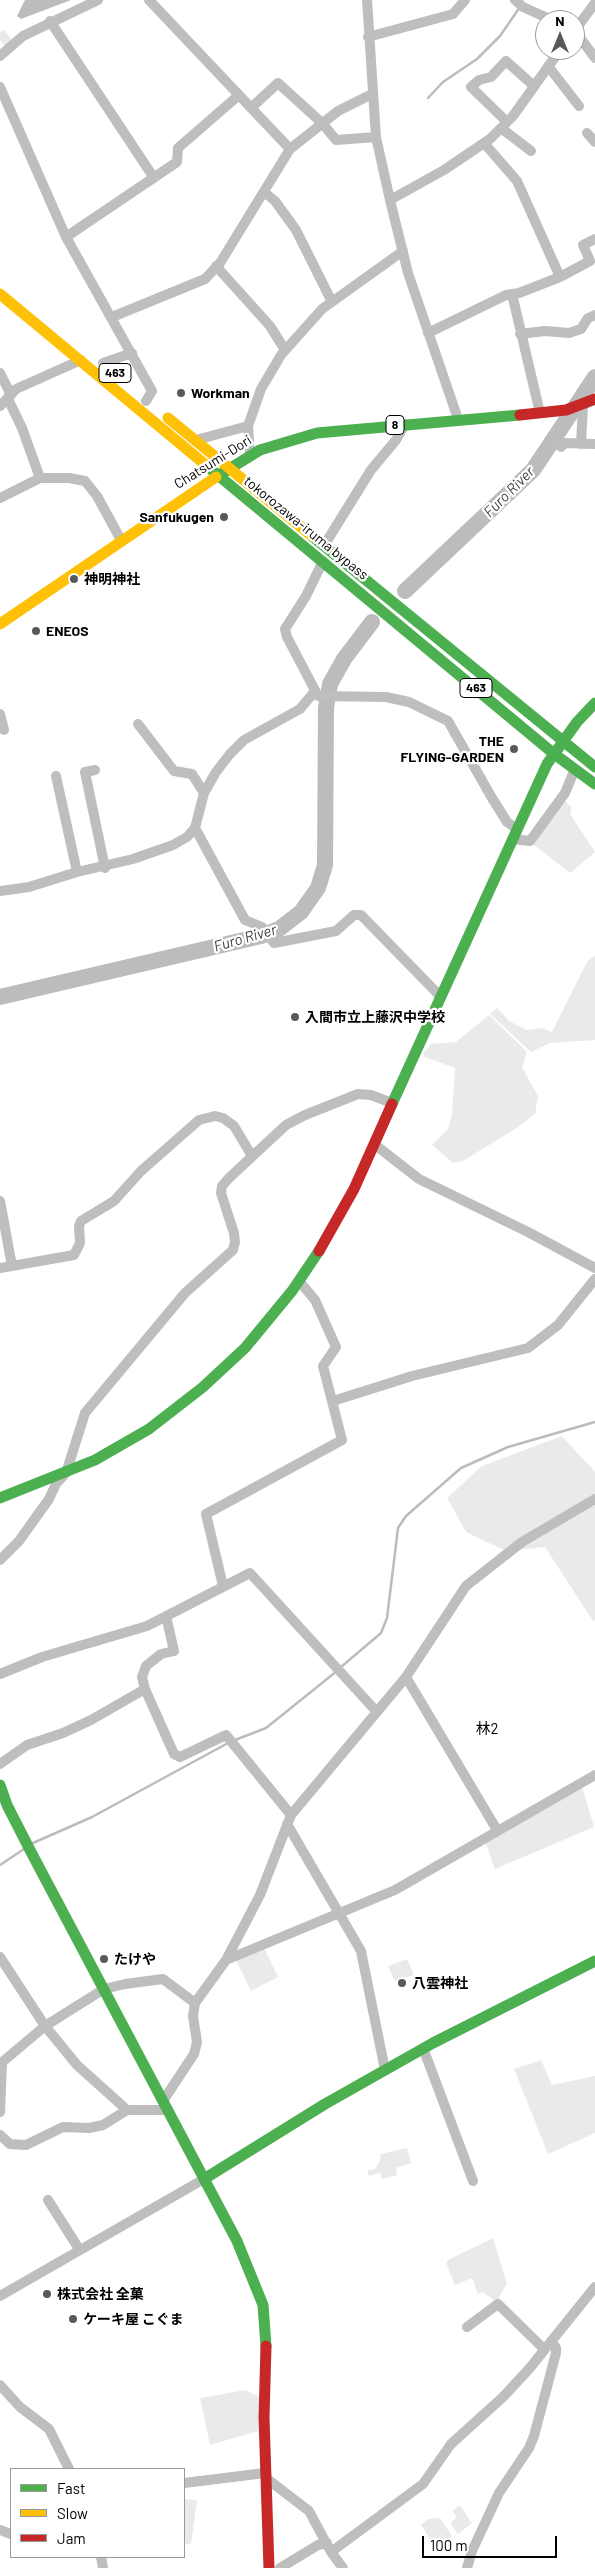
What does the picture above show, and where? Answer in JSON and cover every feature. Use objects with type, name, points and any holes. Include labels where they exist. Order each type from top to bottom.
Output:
[{"type":"main road","points":[[4,282],[23,297]]},
{"type":"main road","name":"tokorozawa-iruma bypass","points":[[0,294],[553,752],[595,784]]},
{"type":"main road","name":"tokorozawa-iruma bypass","points":[[125,382],[146,401],[230,466],[595,767]]},
{"type":"main road","name":"Chatsumi-Dori","points":[[0,624],[250,454],[317,433],[540,413],[582,405],[595,399]]},
{"type":"main road","points":[[0,1498],[96,1460],[149,1428],[202,1387],[244,1348],[299,1281],[317,1255],[354,1189],[553,752],[595,702]]},
{"type":"main road","points":[[0,1785],[32,1852],[237,2241],[264,2311],[267,2346],[264,2418],[269,2568]]},
{"type":"main road","points":[[204,2179],[423,2048],[595,1961]]},
{"type":"street","points":[[0,56],[23,36],[98,0]]},
{"type":"street","points":[[149,0],[290,149]]},
{"type":"street","points":[[367,0],[376,137],[403,252],[428,333],[458,419]]},
{"type":"street","points":[[368,37],[453,14],[465,0]]},
{"type":"street","points":[[585,14],[592,2]]},
{"type":"street","points":[[519,3],[535,11]]},
{"type":"street","points":[[50,22],[154,178]]},
{"type":"street","points":[[585,44],[595,58]]},
{"type":"street","points":[[390,200],[432,177],[484,143],[504,125],[552,60]]},
{"type":"street","points":[[531,151],[504,125],[471,87],[479,80],[491,77],[506,61],[534,86]]},
{"type":"street","points":[[548,66],[578,106]]},
{"type":"street","points":[[251,108],[278,83],[322,124],[336,140],[376,137]]},
{"type":"street","points":[[0,87],[66,236],[152,391],[146,401]]},
{"type":"street","points":[[112,317],[205,279],[216,266],[290,149],[346,106],[372,94]]},
{"type":"street","points":[[66,236],[177,162],[178,148],[239,96]]},
{"type":"street","points":[[587,133],[595,142]]},
{"type":"street","points":[[484,143],[517,181],[560,278]]},
{"type":"street","points":[[264,192],[275,201],[296,230],[332,302]]},
{"type":"street","points":[[428,333],[506,294],[512,294],[560,278],[590,261],[583,246],[595,239]]},
{"type":"street","points":[[250,454],[248,426],[262,389],[286,350],[332,302],[403,252]]},
{"type":"street","points":[[216,266],[270,326],[286,350]]},
{"type":"street","points":[[512,294],[540,413]]},
{"type":"street","points":[[520,334],[546,331],[568,333],[581,329],[588,318],[595,315]]},
{"type":"street","points":[[103,363],[132,353]]},
{"type":"street","points":[[0,406],[16,389],[81,360]]},
{"type":"street","points":[[0,373],[40,478]]},
{"type":"street","points":[[581,444],[582,405]]},
{"type":"street","points":[[324,544],[371,470],[396,440],[405,424]]},
{"type":"street","points":[[196,440],[248,426]]},
{"type":"street","points":[[561,448],[565,442],[595,444]]},
{"type":"street","points":[[0,498],[40,478],[69,478],[85,481],[96,496],[121,540]]},
{"type":"street","points":[[316,693],[286,637],[285,629],[306,596],[323,561]]},
{"type":"street","points":[[316,693],[331,696],[386,697],[409,702],[448,721],[515,834],[530,841],[565,793],[575,769]]},
{"type":"street","points":[[0,891],[29,887],[77,872],[105,868],[173,845],[195,828],[204,793],[216,772],[244,740],[300,709],[316,693]]},
{"type":"street","points":[[0,714],[4,730]]},
{"type":"street","points":[[138,724],[174,771],[192,774],[204,793]]},
{"type":"street","points":[[95,770],[85,772],[105,868]]},
{"type":"street","points":[[56,776],[77,872]]},
{"type":"street","points":[[195,828],[245,920],[262,927],[274,944],[336,931],[354,915],[361,915],[441,997]]},
{"type":"street","points":[[0,1560],[19,1541],[45,1505],[56,1484],[66,1473],[85,1414],[180,1298],[233,1250],[235,1242],[234,1233],[222,1200],[222,1186],[286,1125],[305,1114],[358,1094],[371,1095],[392,1103]]},
{"type":"street","points":[[0,1268],[74,1255],[80,1243],[79,1226],[81,1221],[114,1201],[141,1171],[199,1120],[215,1116],[223,1118],[234,1126],[252,1156]]},
{"type":"street","points":[[374,1144],[419,1179],[528,1232],[595,1268]]},
{"type":"street","points":[[0,1201],[12,1266]]},
{"type":"street","points":[[333,1401],[412,1376],[528,1348],[558,1325],[595,1279]]},
{"type":"street","points":[[223,1586],[206,1514],[342,1440],[324,1366],[336,1348],[315,1300],[299,1281]]},
{"type":"street","points":[[0,2135],[10,2144],[26,2145],[63,2127],[89,2128],[103,2125],[127,2110],[165,2106],[194,2054],[196,2042],[193,2016],[195,2003],[226,1960],[260,1895],[289,1820],[376,1711],[406,1677],[466,1586],[522,1542],[595,1499]]},
{"type":"street","points":[[0,1674],[42,1657],[147,1626],[250,1573],[376,1711]]},
{"type":"street","points":[[166,1616],[174,1651],[161,1654],[146,1666],[142,1677],[145,1689],[174,1754],[180,1757],[226,1735],[289,1820],[361,1951],[385,2070]]},
{"type":"street","points":[[406,1677],[497,1830]]},
{"type":"street","points":[[0,1764],[27,1745],[63,1733],[91,1720],[145,1689]]},
{"type":"street","points":[[226,1960],[395,1890],[595,1774]]},
{"type":"street","points":[[0,1957],[45,2026],[77,2065],[127,2110]]},
{"type":"street","points":[[0,2112],[1,2064],[45,2026],[104,1989],[163,1979],[195,2003]]},
{"type":"street","points":[[423,2048],[473,2181]]},
{"type":"street","points":[[0,2296],[204,2179]]},
{"type":"street","points":[[48,2200],[79,2250]]},
{"type":"street","points":[[280,2568],[318,2545],[329,2547],[423,2484],[451,2444],[503,2397],[595,2287]]},
{"type":"street","points":[[467,2327],[498,2304],[544,2349]]},
{"type":"street","points":[[467,2568],[472,2551],[496,2500],[529,2448],[534,2436],[556,2353],[556,2348],[551,2341]]},
{"type":"street","points":[[0,2385],[20,2407],[49,2429],[68,2468]]},
{"type":"street","points":[[185,2483],[266,2476],[309,2511],[343,2568]]},
{"type":"shaded area","points":[[25,0],[71,0],[21,19],[17,16]]},
{"type":"shaded area","points":[[4,30],[12,40],[5,46],[0,40],[0,32]]},
{"type":"shaded area","points":[[565,801],[572,807],[570,814],[595,852],[570,873],[534,845],[534,840]]},
{"type":"shaded area","points":[[595,955],[595,1040],[550,1043],[531,1052],[490,1014],[497,1008],[509,1021],[527,1030],[543,1028],[552,1032],[587,962]]},
{"type":"shaded area","points":[[489,1015],[527,1052],[522,1067],[538,1096],[535,1114],[518,1127],[463,1161],[453,1163],[432,1145],[448,1129],[452,1115],[455,1068],[425,1057],[423,1054],[431,1044],[456,1042]]},
{"type":"shaded area","points":[[562,1436],[595,1472],[595,1620],[593,1621],[545,1547],[506,1551],[466,1532],[447,1498],[482,1466]]},
{"type":"shaded area","points":[[582,1786],[594,1827],[495,1869],[485,1842]]},
{"type":"shaded area","points":[[263,1946],[278,1977],[251,1991],[235,1958]]},
{"type":"shaded area","points":[[407,1959],[414,1975],[395,1981],[388,1966]]},
{"type":"shaded area","points":[[541,2060],[552,2085],[595,2076],[595,2133],[548,2154],[514,2069]]},
{"type":"shaded area","points":[[407,2148],[411,2163],[396,2168],[397,2175],[382,2179],[380,2173],[369,2176],[367,2171],[375,2169],[380,2161],[381,2154]]},
{"type":"shaded area","points":[[493,2238],[507,2284],[496,2302],[483,2292],[478,2294],[472,2278],[455,2285],[446,2263],[448,2260]]},
{"type":"shaded area","points":[[246,2390],[259,2397],[258,2431],[210,2445],[200,2398]]},
{"type":"shaded area","points":[[185,2499],[197,2500],[191,2544],[185,2544]]},
{"type":"shaded area","points":[[460,2505],[472,2523],[458,2534],[450,2523],[457,2517],[452,2511]]},
{"type":"shaded area","points":[[440,2518],[452,2536],[436,2548],[421,2525],[428,2519]]},
{"type":"waterway","points":[[428,98],[443,82],[477,59],[500,36],[520,7]]},
{"type":"waterway","name":"Furo River","points":[[405,591],[533,470],[595,377]]},
{"type":"waterway","name":"Furo River","points":[[0,997],[261,936],[279,929],[301,912],[318,888],[325,865],[326,708],[330,684],[344,659],[372,622]]},
{"type":"waterway","points":[[341,1667],[381,1633],[387,1618],[398,1528],[406,1516],[461,1468],[508,1447],[595,1422]]},
{"type":"waterway","points":[[235,1740],[266,1728],[337,1671]]},
{"type":"waterway","points":[[33,1843],[92,1817],[228,1743]]},
{"type":"waterway","points":[[0,1865],[24,1849]]},
{"type":"traffic: fast","points":[[216,477],[260,450],[317,433],[520,415]]},
{"type":"traffic: fast","points":[[207,466],[553,753],[595,784]]},
{"type":"traffic: fast","points":[[312,536],[595,767]]},
{"type":"traffic: fast","points":[[392,1104],[547,764],[577,722],[595,703]]},
{"type":"traffic: fast","points":[[0,1498],[95,1460],[149,1429],[203,1387],[245,1348],[292,1291],[319,1251]]},
{"type":"traffic: fast","points":[[0,1785],[7,1805],[31,1852],[237,2241],[263,2305],[266,2346]]},
{"type":"traffic: fast","points":[[204,2179],[325,2104],[433,2043],[595,1961]]},
{"type":"traffic: slow","points":[[0,294],[207,466]]},
{"type":"traffic: slow","points":[[168,418],[312,536]]},
{"type":"traffic: slow","points":[[0,624],[216,477]]},
{"type":"traffic: jam","points":[[520,415],[566,410],[595,399]]},
{"type":"traffic: jam","points":[[319,1251],[354,1189],[392,1104]]},
{"type":"traffic: jam","points":[[266,2346],[264,2418],[269,2568]]},
{"type":"place","name":"Workman","points":[[181,393]]},
{"type":"place","name":"Sanfukugen","points":[[224,517]]},
{"type":"place","name":"神明神社","points":[[74,579]]},
{"type":"place","name":"ENEOS","points":[[36,631]]},
{"type":"place","name":"THE FLYING-GARDEN","points":[[514,749]]},
{"type":"place","name":"入間市立上藤沢中学校","points":[[295,1017]]},
{"type":"place","name":"たけや","points":[[104,1959]]},
{"type":"place","name":"八雲神社","points":[[402,1983]]},
{"type":"place","name":"株式会社 全菓","points":[[47,2294]]},
{"type":"place","name":"ケーキ屋 こぐま","points":[[73,2319]]},
{"type":"district","name":"林2","points":[[487,1729]]}]
